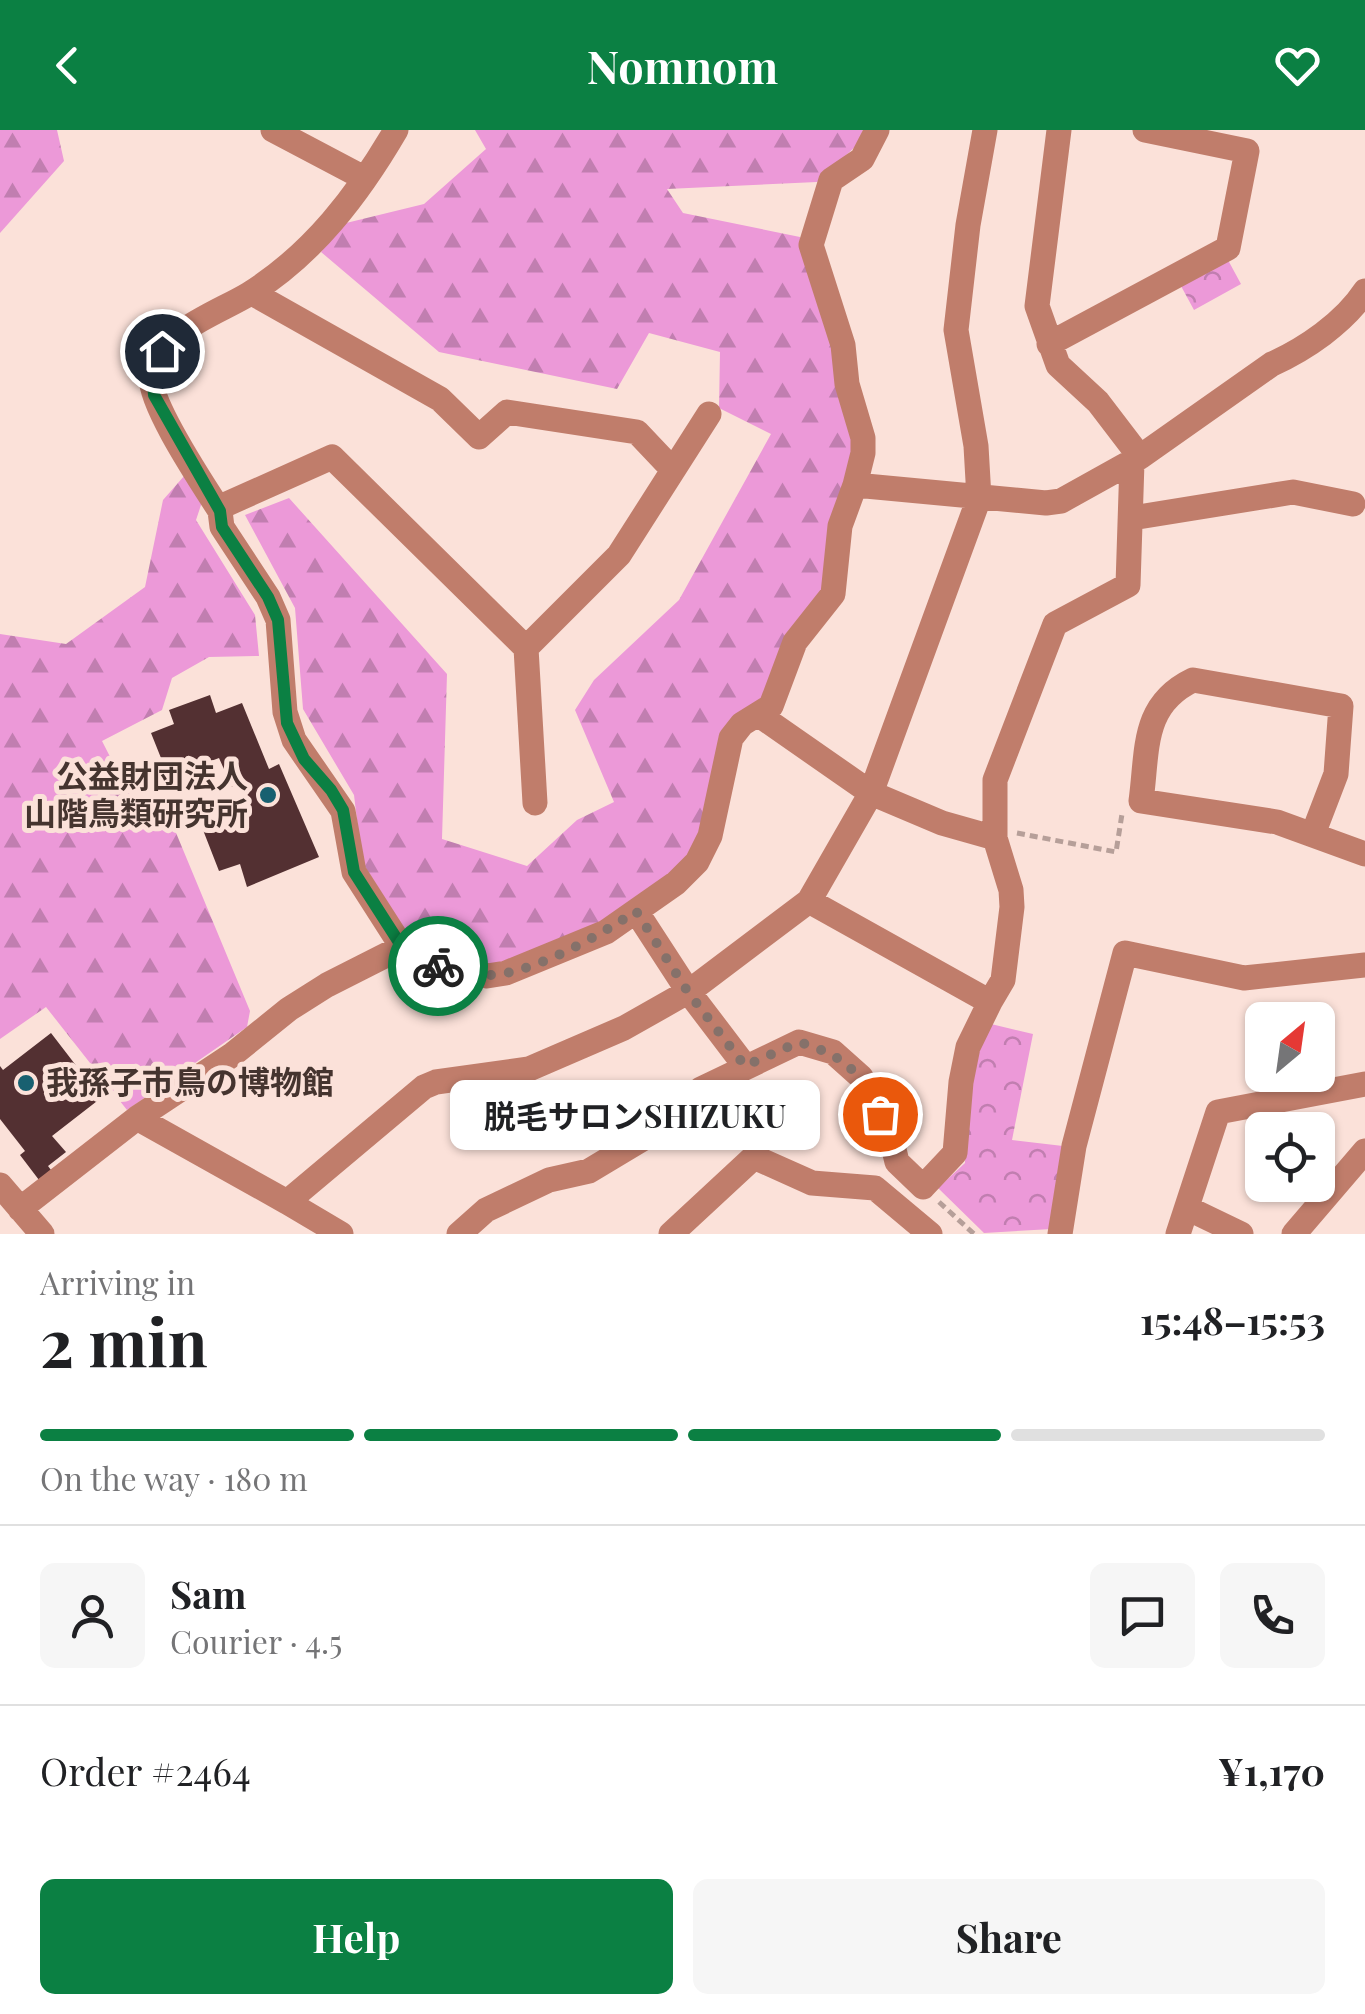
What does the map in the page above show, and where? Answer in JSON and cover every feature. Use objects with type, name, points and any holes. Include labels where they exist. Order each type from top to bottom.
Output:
[{"type":"street","points":[[273,130],[364,178]]},
{"type":"street","points":[[396,130],[336,221],[298,259],[252,292],[179,335],[162,351],[152,373],[154,395],[218,508],[222,527],[268,597],[278,620],[284,712],[294,740],[343,810],[354,872],[402,947],[440,967],[487,976],[506,973],[606,932],[676,883],[697,862],[710,836],[731,738],[742,724],[771,706],[795,642],[833,594],[840,526],[863,454],[863,438],[847,384],[843,344],[811,245],[831,180],[862,158],[877,130]]},
{"type":"street","points":[[287,1202],[424,1087],[541,1066],[624,1028],[688,992],[809,900],[871,793],[979,498],[976,446],[956,330],[968,225],[985,130]]},
{"type":"street","points":[[459,1234],[486,1210],[518,1194],[549,1180],[589,1171],[644,1138],[701,1089],[799,1042],[833,1052],[861,1078],[890,1133],[897,1162],[922,1186],[955,1153],[968,1047],[1003,980],[1012,907],[995,834],[994,780],[1054,624],[1128,585],[1136,460],[1098,402],[1058,365],[1037,306],[1059,130]]},
{"type":"street","points":[[1048,344],[1228,248],[1246,152],[1145,130]]},
{"type":"street","points":[[854,485],[979,498],[1062,501],[1136,460],[1272,364],[1305,346],[1327,330],[1365,291]]},
{"type":"street","points":[[252,292],[440,400],[480,438],[507,412],[637,432],[673,470]]},
{"type":"street","points":[[526,648],[618,554],[708,414]]},
{"type":"street","points":[[218,508],[332,458],[526,648],[535,804]]},
{"type":"street","points":[[1132,518],[1293,492],[1353,504]]},
{"type":"street","points":[[1314,834],[1336,774],[1341,706],[1193,680],[1162,700],[1155,712],[1141,801],[1277,822],[1365,854]]},
{"type":"street","points":[[759,716],[871,793],[924,817],[995,834]]},
{"type":"street","points":[[809,900],[990,1002]]},
{"type":"street","points":[[636,911],[688,992],[745,1066]]},
{"type":"street","points":[[20,1209],[137,1118],[232,1056],[289,1009],[402,947]]},
{"type":"street","points":[[1060,1234],[1074,1146],[1125,952],[1244,978],[1365,965]]},
{"type":"street","points":[[1178,1234],[1218,1112],[1365,1084]]},
{"type":"street","points":[[137,1118],[341,1234]]},
{"type":"street","points":[[1294,1234],[1365,1151]]},
{"type":"street","points":[[670,1234],[754,1157],[812,1183],[875,1188],[930,1234]]},
{"type":"street","points":[[0,1185],[42,1234]]},
{"type":"street","points":[[1187,1208],[1242,1234]]},
{"type":"path","points":[[995,834],[1116,852],[1124,798],[1141,801]]},
{"type":"path","points":[[922,1186],[974,1234]]},
{"type":"green space","points":[[0,130],[57,130],[64,161],[0,233]]},
{"type":"green space","points":[[475,130],[863,130],[856,146],[817,182],[667,189],[683,213],[800,237],[828,326],[855,450],[825,588],[711,800],[690,858],[602,924],[497,966],[459,962],[410,938],[362,862],[354,795],[303,709],[295,608],[245,515],[289,498],[447,674],[442,839],[527,866],[577,820],[614,802],[575,710],[594,680],[679,600],[771,434],[719,408],[720,352],[649,333],[617,389],[439,352],[321,252],[342,224],[424,204],[486,149]]},
{"type":"green space","points":[[1228,260],[1241,284],[1194,310],[1181,286]]},
{"type":"green space","points":[[185,475],[202,502],[196,520],[255,615],[259,656],[209,657],[172,678],[162,710],[102,741],[126,788],[153,824],[174,828],[250,1011],[247,1027],[127,1110],[46,1007],[0,1039],[0,634],[66,644],[145,587],[163,500]]},
{"type":"green space","points":[[991,1024],[1033,1034],[1012,1140],[1063,1146],[1052,1229],[984,1233],[938,1188],[965,1163],[972,1074]]},
{"type":"building","name":"公益財団法人 山階鳥類研究所","points":[[210,695],[216,713],[242,703],[269,769],[279,764],[319,857],[247,887],[240,864],[219,871],[196,812],[220,803],[223,811],[247,802],[240,784],[232,787],[219,758],[195,767],[191,758],[165,768],[151,733],[174,724],[169,710]]},
{"type":"building","points":[[51,1033],[101,1098],[52,1136],[66,1152],[48,1166],[51,1170],[39,1180],[20,1155],[25,1151],[0,1119],[0,1066],[3,1070]]},
{"type":"way so far","points":[[438,966],[487,976],[506,973],[606,932],[636,911],[688,992],[745,1066],[799,1042],[833,1052],[861,1078],[880,1114]]},
{"type":"place","name":"公益財団法人 山階鳥類研究所","points":[[268,795]]},
{"type":"place","name":"我孫子市鳥の博物館","points":[[26,1083]]},
{"type":"place","name":"脱毛サロンSHIZUKU","points":[[880,1114]]},
{"type":"route","points":[[162,351],[152,373],[154,395],[220,511],[222,527],[268,597],[278,620],[284,712],[294,740],[343,810],[354,872],[402,947],[438,966]]}]
